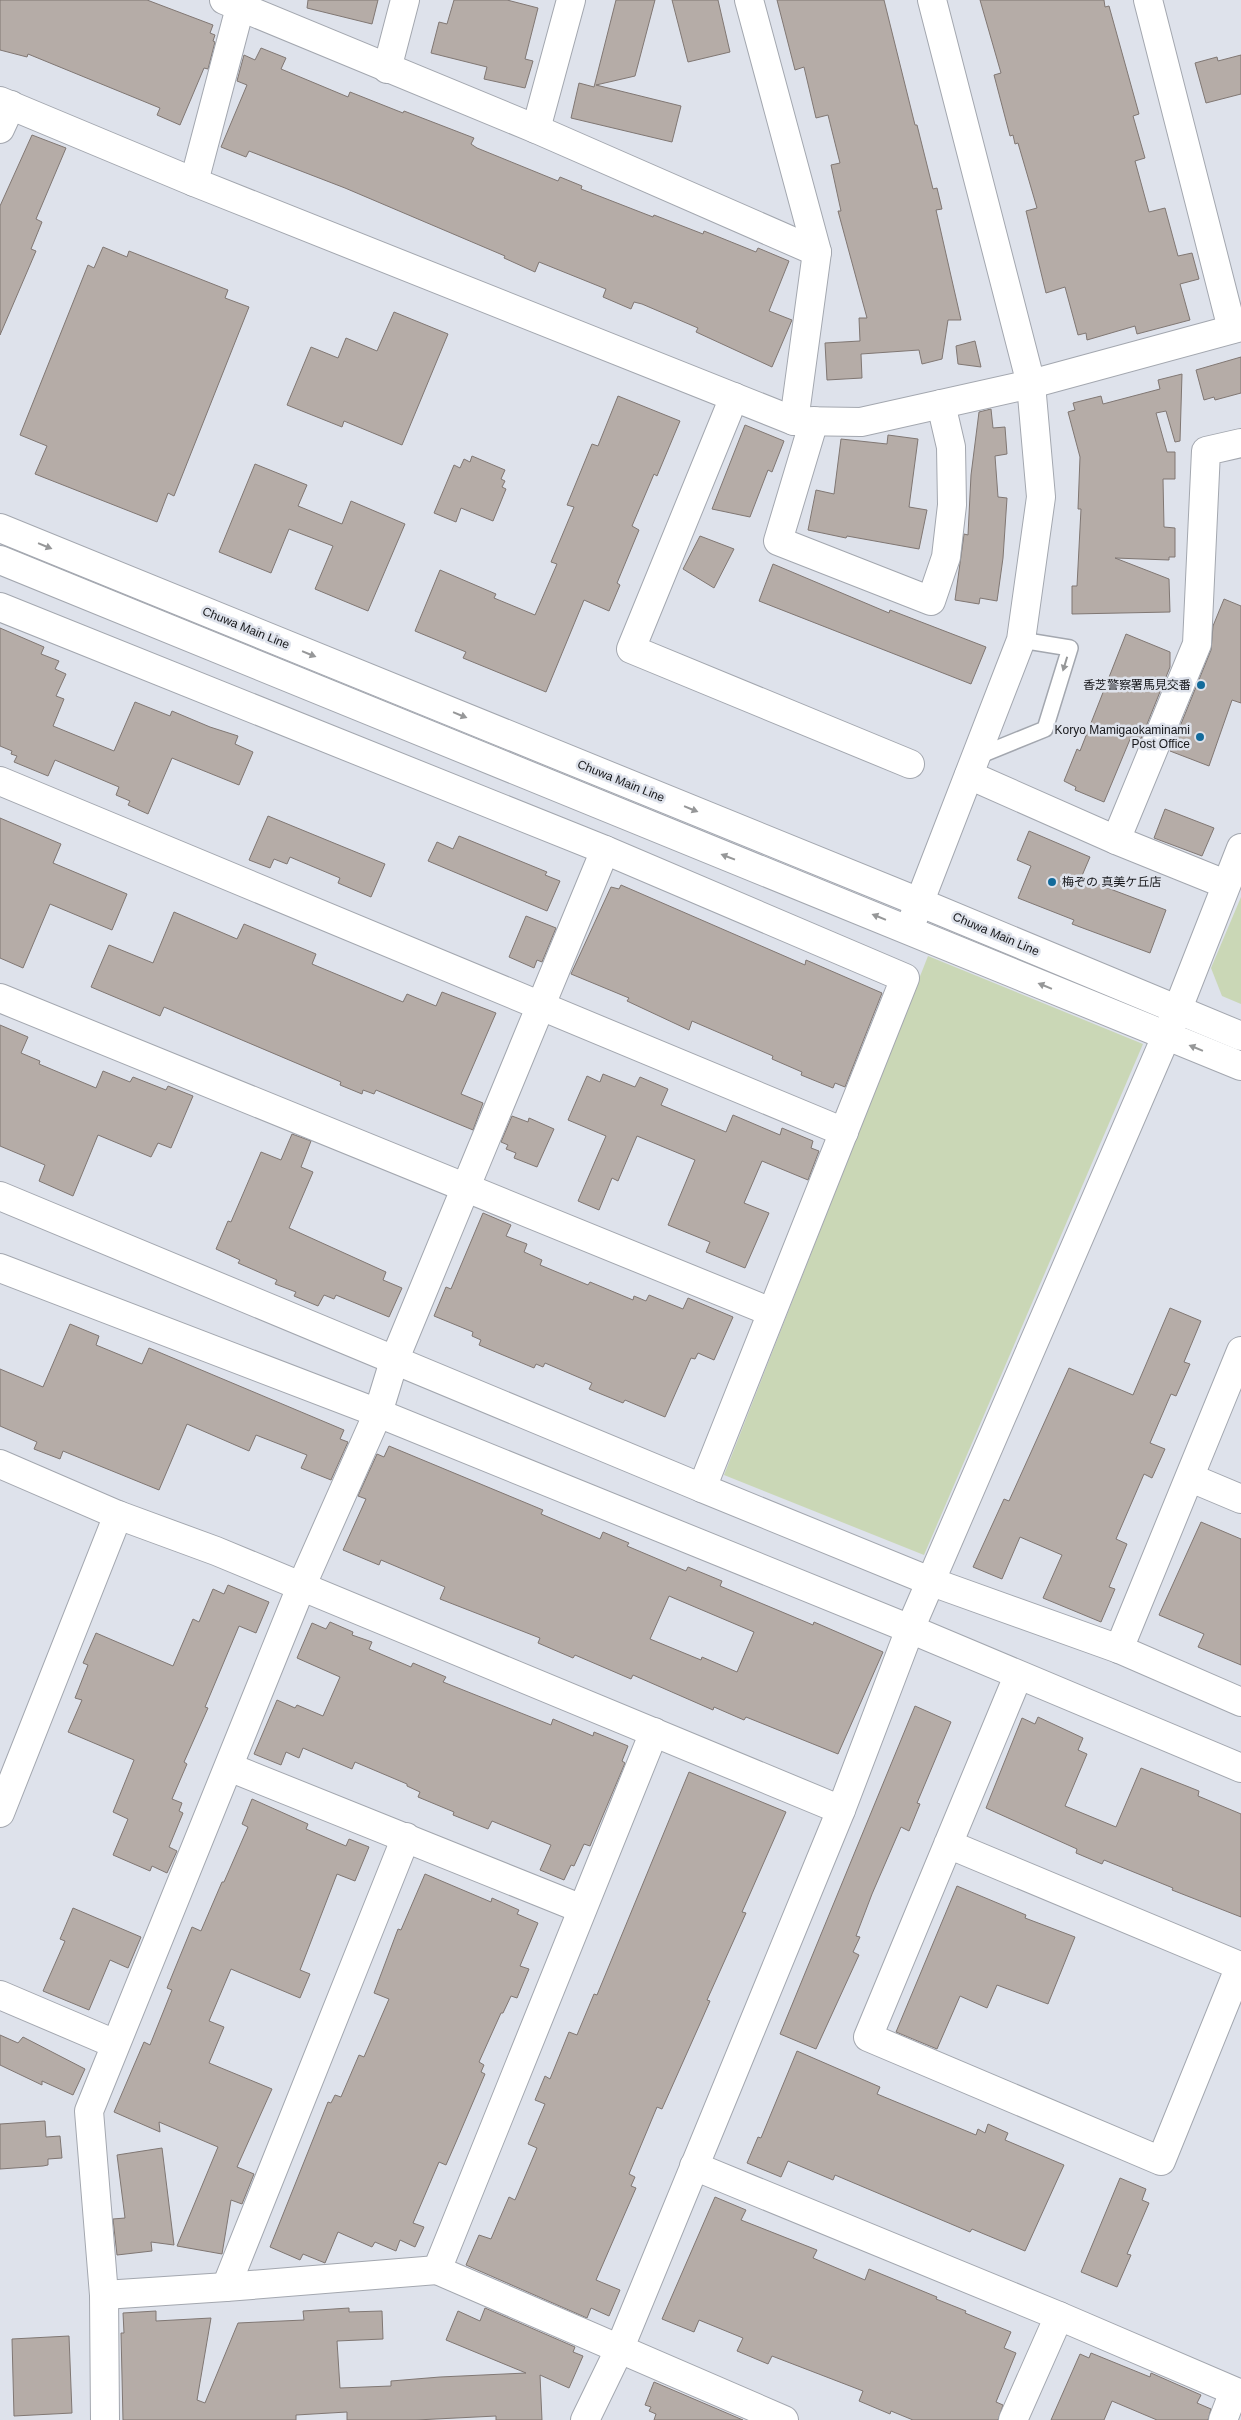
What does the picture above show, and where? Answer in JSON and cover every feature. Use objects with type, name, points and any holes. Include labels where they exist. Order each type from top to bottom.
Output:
[{"type":"street","points":[[387,69],[405,0]]},
{"type":"street","points":[[536,129],[571,0]]},
{"type":"street","points":[[749,0],[817,252],[804,421],[778,542],[931,601],[946,557],[952,505],[951,447],[941,404]]},
{"type":"street","points":[[909,930],[1021,640],[1041,497],[1031,384],[932,0]]},
{"type":"street","points":[[0,129],[5,103],[194,182],[734,397],[804,421],[861,422],[1031,384],[1236,328],[1148,0]]},
{"type":"street","points":[[194,182],[236,2],[387,69],[536,129],[817,252]]},
{"type":"street","points":[[734,397],[631,649],[910,764]]},
{"type":"street","points":[[1116,840],[1197,644],[1206,451],[1241,443]]},
{"type":"street","name":"Chuwa Main Line","points":[[0,528],[920,902],[1177,1011],[1241,1036]]},
{"type":"street","points":[[0,560],[1241,1066]]},
{"type":"street","points":[[0,607],[605,850],[905,978],[702,1488]]},
{"type":"street","points":[[973,766],[1116,840],[1226,884]]},
{"type":"street","points":[[0,781],[844,1132]]},
{"type":"street","points":[[584,2420],[619,2350],[841,1810],[910,1629],[932,1582],[1165,1035],[1177,1011],[1241,848]]},
{"type":"street","points":[[105,2420],[104,2295],[89,2111],[301,1587],[378,1412],[394,1361],[605,850]]},
{"type":"street","points":[[0,998],[466,1186],[771,1312]]},
{"type":"street","points":[[0,1196],[394,1361],[932,1582],[1119,1649],[1241,1702]]},
{"type":"street","points":[[0,1268],[378,1412],[910,1629],[1018,1676],[1241,1768]]},
{"type":"street","points":[[1119,1649],[1191,1478],[1241,1351]]},
{"type":"street","points":[[0,1464],[118,1515],[216,1551],[841,1810]]},
{"type":"street","points":[[1191,1478],[1241,1499]]},
{"type":"street","points":[[0,1813],[118,1515]]},
{"type":"street","points":[[948,1844],[1240,1966],[1161,2161],[868,2037],[948,1844],[1018,1676]]},
{"type":"street","points":[[437,2270],[654,1732]]},
{"type":"street","points":[[229,1767],[582,1909]]},
{"type":"street","points":[[226,2288],[406,1837]]},
{"type":"street","points":[[0,1995],[115,2044]]},
{"type":"street","points":[[694,2166],[1059,2316],[1234,2391],[1222,2420]]},
{"type":"street","points":[[104,2295],[226,2288],[437,2270],[784,2420]]},
{"type":"street","points":[[1013,2420],[1059,2316]]},
{"type":"lane","points":[[973,766],[1045,728],[1070,648],[1021,640]]},
{"type":"green space","points":[[1241,897],[1241,1004],[1222,996],[1211,968]]},
{"type":"green space","points":[[928,956],[1143,1044],[924,1555],[724,1475]]},
{"type":"building","points":[[0,0],[147,0],[213,25],[210,33],[215,35],[213,41],[215,42],[208,69],[204,68],[180,125],[157,115],[160,108],[28,54],[27,57],[0,50]]},
{"type":"building","points":[[308,0],[378,0],[372,24],[307,8]]},
{"type":"building","points":[[454,0],[507,0],[538,8],[525,59],[533,61],[525,88],[484,79],[487,67],[431,53],[439,22],[447,24]]},
{"type":"building","points":[[616,0],[655,0],[635,76],[596,85],[681,106],[672,142],[571,118],[579,83],[594,87]]},
{"type":"building","points":[[672,0],[718,0],[730,52],[688,62]]},
{"type":"building","points":[[777,0],[884,0],[933,189],[937,188],[942,209],[936,210],[961,320],[948,320],[942,359],[922,364],[919,350],[861,354],[862,378],[827,380],[825,343],[860,341],[859,318],[867,318],[838,211],[841,211],[831,165],[840,163],[828,115],[816,118],[804,67],[795,70]]},
{"type":"building","points":[[980,0],[1104,0],[1105,7],[1109,6],[1139,114],[1133,116],[1145,158],[1135,161],[1149,212],[1165,208],[1178,256],[1192,253],[1199,279],[1180,284],[1190,320],[1137,334],[1135,326],[1087,340],[1086,333],[1078,335],[1065,287],[1046,293],[1026,211],[1037,208],[1018,143],[1015,144],[1013,135],[1010,136],[994,75],[1001,73]]},
{"type":"building","points":[[261,48],[286,58],[281,69],[348,97],[350,92],[403,113],[404,111],[474,138],[471,144],[477,148],[558,181],[560,177],[582,186],[581,189],[653,217],[654,215],[703,234],[704,231],[756,252],[758,248],[789,261],[769,311],[792,320],[772,367],[696,332],[698,328],[642,304],[634,302],[631,309],[603,297],[606,289],[539,262],[535,272],[504,258],[505,256],[345,188],[249,151],[246,157],[221,147],[247,85],[237,81],[244,55],[255,60]]},
{"type":"building","points":[[1241,55],[1241,94],[1206,103],[1195,63],[1217,57],[1218,61]]},
{"type":"building","points":[[32,135],[66,148],[36,219],[42,222],[31,249],[36,251],[0,335],[0,206]]},
{"type":"building","points":[[103,247],[127,257],[129,251],[228,290],[225,298],[249,307],[174,496],[168,493],[157,522],[35,474],[47,446],[20,435],[88,265],[94,268]]},
{"type":"building","points":[[394,312],[448,334],[402,445],[344,421],[342,427],[287,405],[311,347],[338,358],[346,338],[377,351]]},
{"type":"building","points":[[975,341],[981,367],[958,364],[956,346]]},
{"type":"building","points":[[1241,357],[1241,393],[1215,400],[1214,397],[1204,400],[1196,370]]},
{"type":"building","points":[[1182,374],[1180,441],[1175,442],[1166,411],[1156,413],[1167,452],[1175,452],[1175,479],[1163,479],[1164,527],[1175,528],[1175,557],[1169,557],[1169,560],[1115,558],[1169,579],[1170,612],[1072,614],[1072,586],[1077,586],[1081,509],[1078,509],[1080,457],[1068,412],[1075,410],[1073,403],[1101,396],[1103,404],[1160,389],[1158,380]]},
{"type":"building","points":[[618,396],[680,421],[657,476],[654,474],[632,526],[639,530],[617,583],[620,585],[609,611],[584,600],[546,692],[463,658],[466,652],[415,631],[440,570],[496,594],[494,598],[535,615],[557,564],[551,562],[574,507],[567,505],[592,444],[598,446]]},
{"type":"building","points":[[991,409],[993,428],[1005,427],[1007,454],[995,456],[998,497],[1007,498],[1003,558],[997,601],[980,598],[979,604],[955,600],[964,534],[968,535],[971,475],[979,412]]},
{"type":"building","points":[[745,425],[784,441],[772,472],[768,470],[750,517],[712,509]]},
{"type":"building","points":[[888,435],[918,439],[909,507],[927,510],[919,549],[808,530],[816,490],[834,494],[841,439],[887,444]]},
{"type":"building","points":[[472,456],[505,470],[501,479],[505,481],[502,487],[506,489],[493,521],[461,508],[456,522],[434,513],[454,465],[460,468],[464,459],[470,462]]},
{"type":"building","points":[[255,464],[307,485],[298,506],[342,524],[351,501],[405,524],[368,611],[315,589],[333,546],[289,529],[271,573],[219,552]]},
{"type":"building","points":[[700,536],[734,549],[714,588],[683,569]]},
{"type":"building","points":[[773,564],[889,613],[890,610],[986,647],[971,684],[759,601]]},
{"type":"building","points":[[1224,599],[1241,606],[1241,703],[1232,700],[1209,766],[1170,751],[1211,650],[1213,626]]},
{"type":"building","points":[[0,628],[44,647],[41,654],[59,661],[55,669],[66,674],[56,696],[64,699],[53,726],[114,751],[135,702],[170,716],[172,711],[210,727],[238,736],[235,744],[253,752],[239,785],[172,758],[148,814],[128,805],[130,801],[116,795],[119,787],[55,760],[48,776],[14,762],[17,756],[11,754],[12,751],[0,746]]},
{"type":"building","points":[[1126,634],[1170,652],[1170,667],[1141,739],[1131,737],[1104,802],[1075,790],[1076,787],[1064,781],[1077,749],[1080,751]]},
{"type":"building","points":[[1165,809],[1214,828],[1202,856],[1154,838]]},
{"type":"building","points":[[268,816],[385,864],[371,897],[338,883],[340,878],[290,857],[287,864],[274,859],[270,868],[249,860]]},
{"type":"building","points":[[0,818],[61,844],[53,863],[127,894],[112,930],[50,904],[23,968],[0,958]]},
{"type":"building","points":[[1029,831],[1090,857],[1081,878],[1166,910],[1150,953],[1072,924],[1074,920],[1018,898],[1031,866],[1017,860]]},
{"type":"building","points":[[459,836],[547,872],[545,875],[560,881],[547,911],[428,861],[437,842],[453,849]]},
{"type":"building","points":[[621,885],[805,965],[806,960],[882,993],[845,1087],[835,1083],[833,1088],[801,1075],[802,1072],[772,1059],[773,1056],[692,1021],[689,1030],[627,1001],[629,998],[571,974],[611,887],[619,889]]},
{"type":"building","points":[[174,912],[237,939],[244,924],[316,954],[312,964],[403,1002],[407,994],[436,1006],[442,992],[496,1013],[461,1094],[483,1103],[473,1130],[376,1090],[374,1094],[363,1090],[362,1094],[340,1085],[341,1082],[164,1007],[160,1016],[91,987],[109,945],[153,963]]},
{"type":"building","points":[[526,916],[556,928],[542,962],[537,960],[534,968],[509,957]]},
{"type":"building","points":[[0,1025],[28,1037],[21,1053],[40,1061],[39,1064],[96,1088],[103,1071],[130,1082],[133,1077],[166,1090],[168,1086],[193,1096],[171,1148],[158,1143],[151,1157],[98,1135],[73,1196],[39,1181],[45,1165],[0,1146]]},
{"type":"building","points":[[603,1074],[635,1087],[640,1077],[668,1089],[661,1105],[726,1132],[733,1115],[780,1135],[782,1128],[813,1141],[811,1148],[819,1151],[808,1180],[762,1161],[744,1203],[769,1213],[745,1268],[706,1252],[710,1242],[668,1225],[695,1160],[637,1136],[618,1181],[612,1178],[599,1210],[578,1201],[606,1136],[568,1120],[587,1076],[600,1082]]},
{"type":"building","points":[[512,1116],[528,1122],[529,1118],[554,1129],[537,1167],[514,1158],[516,1153],[506,1149],[508,1145],[501,1142]]},
{"type":"building","points":[[292,1134],[311,1141],[301,1167],[313,1172],[289,1228],[386,1272],[383,1280],[402,1288],[389,1317],[336,1295],[334,1299],[324,1295],[318,1306],[294,1296],[296,1292],[275,1284],[277,1280],[238,1263],[240,1260],[216,1249],[228,1221],[231,1222],[261,1152],[281,1160]]},
{"type":"building","points":[[483,1213],[511,1225],[506,1236],[527,1244],[524,1252],[542,1260],[540,1265],[588,1285],[590,1282],[633,1300],[634,1296],[646,1301],[649,1295],[683,1309],[688,1298],[733,1317],[714,1360],[698,1353],[695,1359],[691,1358],[665,1417],[625,1400],[623,1403],[589,1389],[592,1383],[545,1363],[543,1367],[536,1364],[534,1368],[479,1345],[481,1340],[472,1336],[473,1332],[434,1316],[446,1287],[451,1289]]},
{"type":"building","points":[[1170,1308],[1201,1321],[1184,1362],[1190,1364],[1176,1396],[1171,1394],[1150,1443],[1165,1449],[1152,1478],[1144,1474],[1116,1539],[1127,1544],[1109,1587],[1115,1589],[1101,1622],[1043,1598],[1062,1555],[1020,1537],[1002,1579],[973,1567],[1004,1499],[1009,1501],[1069,1368],[1133,1395]]},
{"type":"building","points":[[70,1324],[99,1336],[96,1345],[142,1364],[149,1348],[344,1430],[340,1439],[348,1442],[331,1480],[301,1468],[307,1455],[256,1435],[249,1451],[187,1424],[159,1490],[63,1451],[60,1459],[34,1449],[37,1442],[0,1426],[0,1369],[43,1387]]},
{"type":"building","points":[[389,1446],[543,1510],[541,1514],[600,1539],[603,1532],[629,1543],[627,1546],[686,1571],[688,1567],[722,1581],[720,1586],[813,1625],[814,1622],[883,1652],[838,1754],[746,1717],[744,1720],[714,1707],[713,1710],[633,1675],[631,1679],[575,1655],[573,1658],[538,1643],[540,1638],[440,1599],[445,1587],[381,1560],[379,1565],[343,1550],[366,1499],[358,1496],[377,1454],[384,1457]],"holes":[[[669,1596],[754,1632],[737,1672],[702,1657],[701,1660],[650,1639]]]},
{"type":"building","points":[[1201,1522],[1241,1539],[1241,1665],[1198,1647],[1204,1634],[1159,1615]]},
{"type":"building","points":[[228,1585],[269,1602],[256,1633],[239,1626],[205,1707],[208,1708],[184,1762],[187,1764],[172,1799],[182,1803],[179,1811],[183,1813],[169,1847],[177,1851],[167,1873],[152,1866],[150,1871],[113,1855],[128,1819],[113,1812],[134,1760],[68,1732],[82,1700],[75,1698],[88,1665],[83,1663],[96,1633],[173,1666],[193,1619],[199,1622],[213,1589],[224,1594]]},
{"type":"building","points":[[330,1622],[353,1632],[352,1635],[372,1642],[369,1649],[411,1667],[413,1663],[446,1677],[443,1682],[551,1725],[553,1719],[593,1736],[594,1732],[628,1746],[622,1761],[625,1763],[590,1846],[584,1844],[574,1866],[571,1865],[564,1880],[540,1870],[551,1845],[492,1821],[488,1829],[453,1815],[454,1812],[418,1797],[420,1792],[407,1786],[407,1784],[355,1762],[352,1769],[303,1748],[299,1758],[286,1752],[281,1765],[254,1754],[277,1700],[295,1708],[297,1705],[323,1716],[340,1677],[297,1658],[312,1623],[326,1629]]},
{"type":"building","points":[[915,1706],[951,1722],[917,1803],[920,1804],[909,1831],[901,1827],[872,1894],[856,1936],[860,1937],[853,1952],[859,1955],[816,2049],[780,2034]]},
{"type":"building","points":[[1038,1717],[1083,1738],[1078,1750],[1087,1754],[1065,1806],[1116,1827],[1141,1768],[1199,1791],[1198,1796],[1241,1814],[1241,1917],[1172,1890],[1173,1888],[1104,1860],[1102,1864],[1076,1853],[1077,1849],[986,1808],[1022,1718],[1035,1724]]},
{"type":"building","points":[[689,1772],[786,1812],[742,1912],[746,1913],[707,2000],[710,2001],[662,2109],[657,2107],[629,2174],[635,2177],[631,2186],[636,2188],[596,2280],[620,2290],[609,2316],[591,2308],[587,2318],[466,2265],[479,2235],[491,2239],[509,2197],[515,2200],[537,2148],[528,2144],[545,2104],[535,2100],[545,2076],[550,2079],[569,2032],[577,2035],[594,1994],[597,1995]]},
{"type":"building","points":[[252,1799],[308,1824],[306,1829],[346,1846],[349,1839],[369,1847],[355,1881],[337,1874],[300,1970],[310,1974],[300,1998],[231,1969],[209,2021],[224,2027],[209,2063],[272,2089],[237,2167],[254,2174],[242,2204],[231,2200],[222,2254],[177,2246],[218,2147],[159,2122],[160,2132],[114,2112],[144,2042],[150,2045],[172,1990],[167,1988],[192,1927],[201,1931],[222,1882],[224,1882],[248,1827],[242,1824]]},
{"type":"building","points":[[425,1874],[491,1902],[492,1898],[519,1910],[517,1914],[538,1923],[520,1966],[529,1969],[517,1998],[511,1996],[503,2013],[501,2013],[479,2062],[484,2065],[481,2072],[485,2074],[446,2165],[439,2162],[413,2223],[424,2227],[415,2247],[400,2240],[396,2251],[375,2242],[372,2247],[338,2232],[325,2263],[303,2254],[300,2260],[270,2247],[328,2102],[331,2103],[335,2095],[341,2097],[359,2055],[364,2057],[389,1999],[374,1993],[398,1929],[401,1930]]},
{"type":"building","points":[[957,1886],[1026,1915],[1025,1918],[1075,1937],[1048,2004],[997,1985],[987,2008],[960,1996],[937,2049],[896,2032]]},
{"type":"building","points":[[73,1908],[141,1937],[128,1968],[110,1960],[89,2010],[43,1991],[65,1941],[60,1939]]},
{"type":"building","points":[[0,2035],[18,2043],[23,2037],[85,2069],[73,2095],[42,2081],[42,2085],[0,2065]]},
{"type":"building","points":[[797,2051],[880,2087],[877,2094],[976,2135],[978,2129],[985,2133],[988,2124],[1008,2133],[1005,2140],[1064,2165],[1025,2251],[972,2229],[970,2232],[835,2175],[833,2180],[788,2161],[781,2177],[747,2163],[758,2137],[761,2138]]},
{"type":"building","points":[[45,2121],[46,2137],[60,2136],[62,2158],[48,2159],[48,2165],[43,2166],[0,2169],[0,2124]]},
{"type":"building","points":[[162,2148],[174,2245],[151,2242],[152,2251],[117,2255],[113,2219],[125,2218],[117,2155]]},
{"type":"building","points":[[1120,2178],[1146,2189],[1142,2200],[1149,2203],[1127,2254],[1131,2255],[1117,2287],[1081,2272]]},
{"type":"building","points":[[715,2197],[746,2210],[741,2220],[817,2250],[813,2258],[865,2280],[869,2269],[937,2297],[936,2299],[966,2311],[965,2313],[1011,2332],[1004,2348],[1016,2353],[996,2402],[1003,2405],[998,2420],[913,2420],[891,2411],[890,2414],[859,2401],[863,2391],[772,2356],[768,2364],[737,2351],[743,2338],[699,2320],[694,2332],[662,2319]]},
{"type":"building","points":[[349,2308],[349,2312],[382,2311],[383,2339],[337,2341],[340,2388],[391,2386],[391,2381],[440,2377],[526,2373],[446,2340],[458,2311],[480,2321],[485,2308],[575,2347],[573,2352],[583,2356],[569,2388],[540,2375],[542,2420],[496,2420],[496,2416],[416,2420],[347,2420],[347,2412],[296,2415],[296,2420],[123,2420],[121,2333],[124,2333],[123,2313],[156,2311],[156,2321],[211,2318],[197,2400],[205,2403],[238,2323],[304,2320],[303,2311]]},
{"type":"building","points":[[69,2336],[72,2413],[14,2416],[12,2339]]},
{"type":"building","points":[[1091,2353],[1150,2377],[1151,2373],[1201,2395],[1197,2403],[1211,2409],[1208,2420],[1157,2420],[1112,2401],[1104,2420],[1051,2420],[1080,2354],[1089,2358]]},
{"type":"building","points":[[654,2382],[743,2420],[654,2420],[656,2414],[649,2411],[651,2407],[645,2405]]},
{"type":"place","name":"香芝警察署馬見交番","points":[[1201,685]]},
{"type":"place","name":"Koryo Mamigaokaminami Post Office","points":[[1200,737]]},
{"type":"place","name":"梅ぞの 真美ケ丘店","points":[[1052,882]]}]
